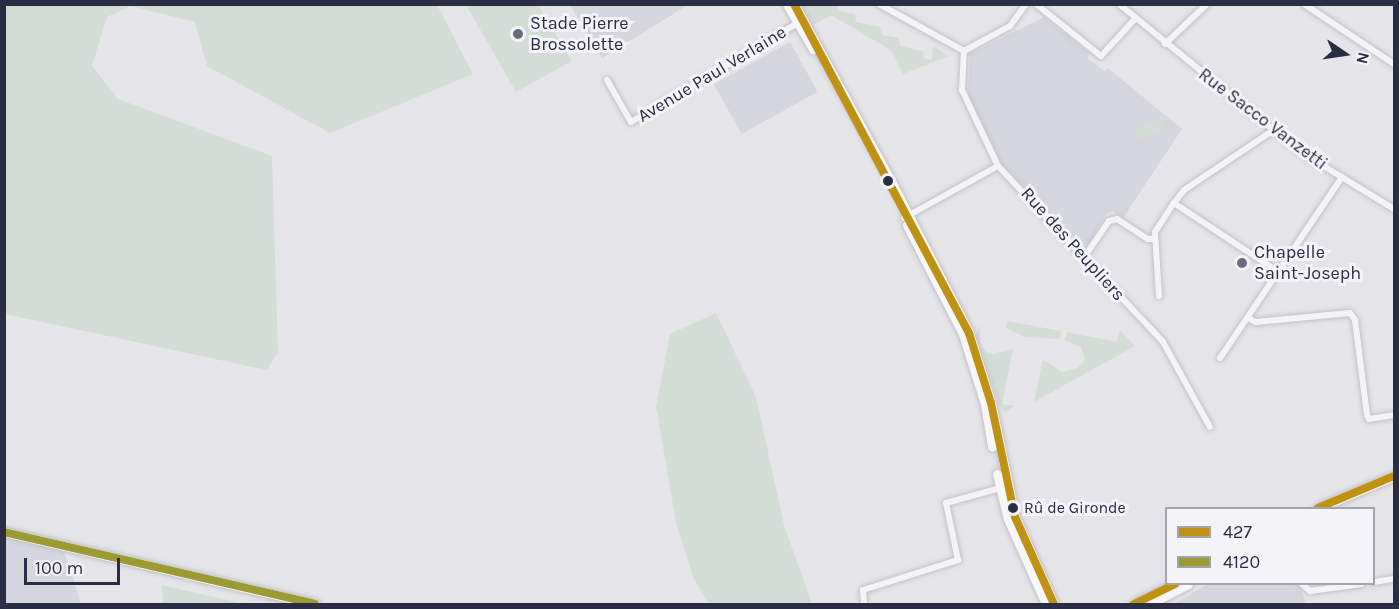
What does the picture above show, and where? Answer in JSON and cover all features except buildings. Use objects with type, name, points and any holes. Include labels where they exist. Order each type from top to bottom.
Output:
[{"type":"main road","points":[[787,4],[800,21]]},
{"type":"main road","points":[[794,4],[800,21],[972,342],[991,403],[1015,517],[1054,604]]},
{"type":"main road","points":[[906,217],[963,334],[976,373],[1000,488],[1022,554],[1046,604]]},
{"type":"main road","points":[[1321,507],[1395,478]]},
{"type":"main road","points":[[1330,507],[1395,478]]},
{"type":"main road","points":[[4,532],[315,604]]},
{"type":"main road","points":[[1134,604],[1173,585]]},
{"type":"main road","points":[[1149,604],[1186,585]]},
{"type":"street","points":[[879,4],[964,51],[1011,26],[1026,4]]},
{"type":"street","points":[[1036,4],[1101,56],[1134,20]]},
{"type":"street","name":"Rue Sacco Vanzetti","points":[[1119,4],[1134,20],[1272,131],[1395,209]]},
{"type":"street","points":[[1165,44],[1207,4]]},
{"type":"street","points":[[1304,4],[1395,64]]},
{"type":"street","name":"Avenue Paul Verlaine","points":[[608,81],[631,122],[800,21]]},
{"type":"street","name":"Rue des Peupliers","points":[[964,51],[962,90],[998,166],[1085,256],[1163,342],[1210,427]]},
{"type":"street","points":[[1159,296],[1155,239],[1174,203],[1184,190],[1272,131]]},
{"type":"street","points":[[906,217],[998,166]]},
{"type":"street","points":[[1220,357],[1280,273],[1300,237],[1342,177]]},
{"type":"street","points":[[1174,203],[1280,273]]},
{"type":"street","points":[[1085,256],[1109,220],[1117,219],[1155,239]]},
{"type":"street","points":[[1248,318],[1256,322],[1337,312],[1350,314],[1355,320],[1367,415],[1369,419],[1395,415]]},
{"type":"street","points":[[864,604],[863,590],[958,560],[946,503],[1000,488]]},
{"type":"street","points":[[1375,582],[1395,579]]},
{"type":"street","points":[[1303,585],[1310,591],[1355,585]]},
{"type":"shaded area","points":[[5,4],[437,5],[473,74],[330,133],[207,66],[195,22],[130,6],[107,17],[92,66],[118,99],[272,156],[278,352],[267,370],[5,314]]},
{"type":"shaded area","name":"Stade Pierre Brossolette","points":[[466,5],[538,5],[572,61],[516,92]]},
{"type":"shaded area","points":[[570,5],[688,5],[602,58]]},
{"type":"shaded area","points":[[801,5],[837,5],[839,11],[855,14],[856,22],[880,27],[882,35],[899,38],[900,46],[923,51],[924,59],[932,60],[933,46],[949,56],[903,74],[891,50],[831,15],[813,25]]},
{"type":"shaded area","points":[[1044,17],[1089,53],[1087,58],[1105,71],[1108,68],[1182,129],[1123,218],[1113,211],[1106,214],[1089,244],[1079,245],[1001,163],[968,93],[970,54]]},
{"type":"shaded area","points":[[790,42],[818,92],[742,134],[714,84]]},
{"type":"shaded area","points":[[1159,118],[1165,130],[1141,142],[1135,130]]},
{"type":"shaded area","points":[[716,313],[756,397],[784,525],[812,604],[709,604],[693,577],[676,522],[656,407],[670,334]]},
{"type":"shaded area","points":[[1007,321],[1061,331],[1060,339],[1025,337],[1006,328]]},
{"type":"shaded area","points":[[980,325],[980,343],[986,352],[993,354],[1013,349],[1002,404],[1015,406],[1006,412],[1000,407],[975,337]]},
{"type":"shaded area","points":[[1120,330],[1135,346],[1034,402],[1043,359],[1062,372],[1078,368],[1085,359],[1081,347],[1065,340],[1067,332],[1117,342]]},
{"type":"shaded area","points":[[4,526],[61,542],[81,604],[5,604]]},
{"type":"shaded area","points":[[162,585],[243,604],[163,604]]},
{"type":"shaded area","points":[[1206,585],[1299,585],[1306,604],[1174,604]]},
{"type":"transit line","name":"427","points":[[794,4],[969,333],[991,403],[1015,517],[1054,604]]},
{"type":"transit line","name":"427","points":[[1320,507],[1394,476]]},
{"type":"transit line","name":"4120","points":[[4,532],[315,604]]},
{"type":"transit line","name":"427","points":[[1134,604],[1173,585]]},
{"type":"place","name":"Stade Pierre Brossolette","points":[[518,34]]},
{"type":"place","name":"Chapelle Saint-Joseph","points":[[1242,263]]},
{"type":"place","name":"Rû de Gironde","points":[[1013,508]]}]
